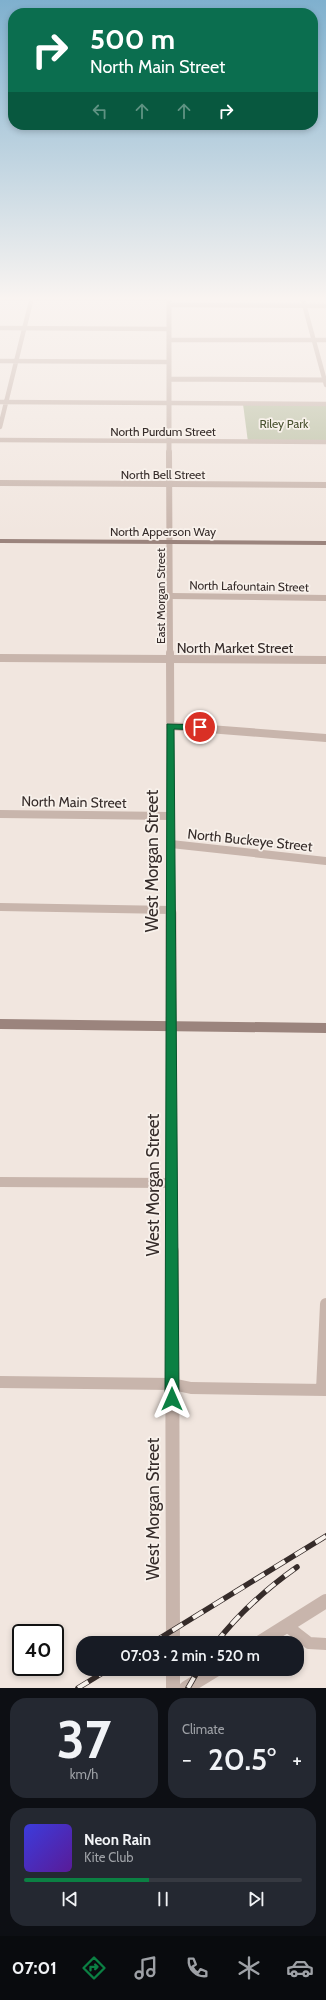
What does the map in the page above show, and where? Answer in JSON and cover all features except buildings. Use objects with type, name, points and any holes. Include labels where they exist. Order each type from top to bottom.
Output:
[{"type":"main road","name":"North Apperson Way","points":[[0,541],[326,543]]},
{"type":"main road","points":[[0,1024],[326,1028]]},
{"type":"street","points":[[0,427],[13,376]]},
{"type":"street","name":"East Morgan Street","points":[[169,376],[171,542],[170,726]]},
{"type":"street","points":[[169,379],[325,381]]},
{"type":"street","points":[[0,402],[326,404]]},
{"type":"street","name":"North Purdum Street","points":[[0,440],[326,442]]},
{"type":"street","name":"North Bell Street","points":[[0,482],[326,485]]},
{"type":"street","name":"North Lafountain Street","points":[[171,596],[326,598]]},
{"type":"street","name":"North Market Street","points":[[0,658],[326,660]]},
{"type":"street","points":[[170,726],[326,738]]},
{"type":"street","name":"West Morgan Street","points":[[170,726],[173,1636]]},
{"type":"street","name":"North Main Street","points":[[0,814],[171,816]]},
{"type":"street","name":"North Buckeye Street","points":[[171,844],[326,861]]},
{"type":"street","points":[[0,908],[171,910]]},
{"type":"street","points":[[0,1182],[172,1183]]},
{"type":"street","points":[[0,1382],[172,1384],[191,1388],[324,1390],[326,1304]]},
{"type":"street","points":[[271,1636],[326,1601]]},
{"type":"street","points":[[287,1626],[309,1642],[326,1644]]},
{"type":"street","points":[[173,1676],[173,1688]]},
{"type":"street","points":[[186,1688],[206,1676]]},
{"type":"green space","name":"Riley Park","points":[[243,404],[326,404],[326,442],[248,442]]},
{"type":"railway","points":[[163,1636],[326,1536]]},
{"type":"railway","points":[[222,1636],[254,1602],[274,1584],[297,1567]]},
{"type":"railway","points":[[78,1688],[98,1676]]},
{"type":"railway","points":[[188,1688],[195,1676]]},
{"type":"route","points":[[172,1399],[170,726],[200,727]]}]
